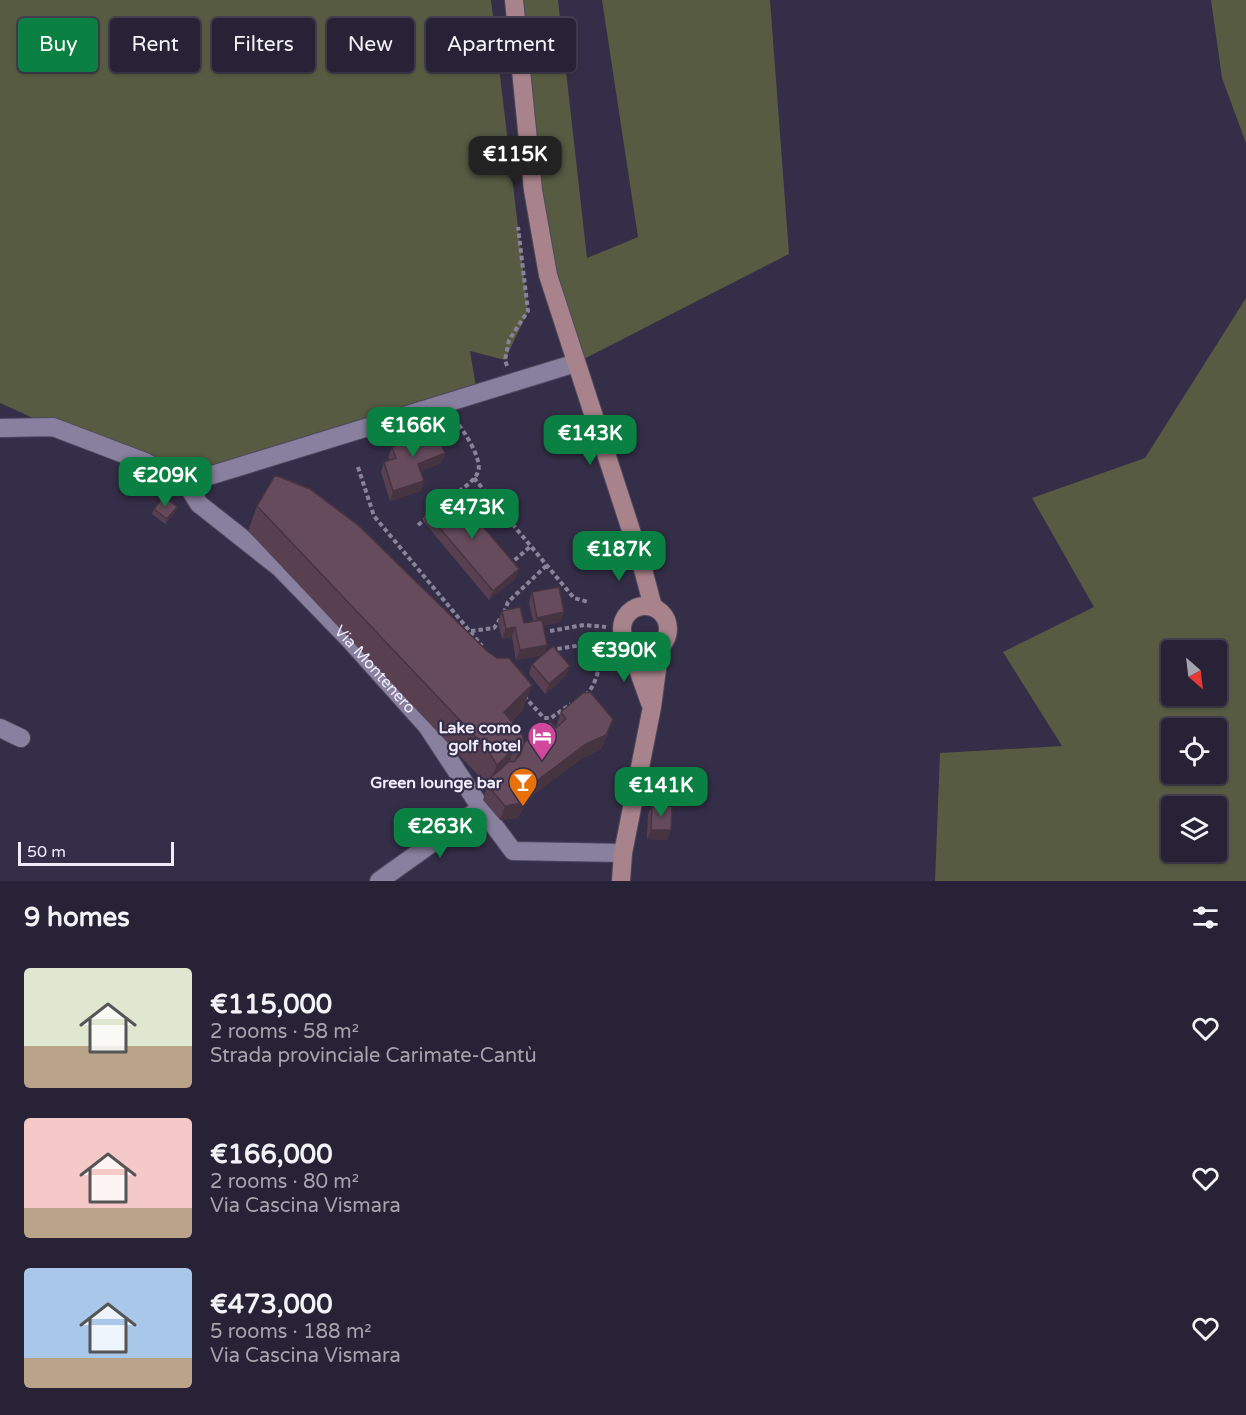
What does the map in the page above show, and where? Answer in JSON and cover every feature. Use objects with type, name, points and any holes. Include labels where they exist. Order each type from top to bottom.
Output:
[{"type":"main road","points":[[514,0],[533,190],[548,275],[640,558],[653,607]]},
{"type":"main road","points":[[628,613],[638,583],[640,558]]},
{"type":"main road","points":[[621,881],[623,853],[652,707],[660,646],[667,635],[667,624],[661,612],[645,605],[634,608],[624,618],[621,645],[652,707]]},
{"type":"main road","points":[[621,645],[639,652],[647,652],[660,646]]},
{"type":"street","points":[[0,428],[53,427],[145,462],[186,483],[576,363]]},
{"type":"street","name":"Via Montenero","points":[[186,483],[199,504],[280,568],[349,639],[427,726],[481,808],[513,851],[623,853]]},
{"type":"street","points":[[0,728],[21,738]]},
{"type":"street","points":[[379,881],[481,808]]},
{"type":"path","points":[[511,383],[506,360],[509,340],[528,311],[517,216]]},
{"type":"path","points":[[445,403],[480,461],[479,471],[474,478],[450,498]]},
{"type":"path","points":[[358,467],[374,516],[485,649]]},
{"type":"path","points":[[474,478],[574,598],[588,602]]},
{"type":"path","points":[[472,523],[495,504]]},
{"type":"path","points":[[418,525],[434,512]]},
{"type":"path","points":[[508,566],[531,546]]},
{"type":"path","points":[[470,631],[494,628],[508,602],[547,565]]},
{"type":"path","points":[[550,631],[584,625],[606,627]]},
{"type":"path","points":[[550,650],[589,644],[621,645]]},
{"type":"path","points":[[583,696],[591,690],[599,665],[621,645]]},
{"type":"path","points":[[522,694],[544,718],[551,718],[575,701]]},
{"type":"green space","points":[[0,0],[491,0],[493,18],[426,18],[426,72],[500,72],[528,311],[505,360],[470,351],[477,393],[178,478],[0,403]]},
{"type":"green space","points":[[514,0],[558,0],[560,18],[516,18]]},
{"type":"green space","points":[[602,0],[770,0],[789,254],[576,363],[548,275],[523,72],[566,72],[587,258],[638,237]]},
{"type":"green space","points":[[1211,0],[1246,0],[1246,143],[1222,78]]},
{"type":"green space","points":[[1246,298],[1246,881],[935,881],[940,753],[1062,746],[1003,652],[1094,607],[1032,498],[1145,458]]},
{"type":"building","points":[[433,427],[445,453],[418,464],[424,481],[393,491],[384,462],[396,458],[392,447],[406,440],[405,437]]},
{"type":"building","points":[[275,475],[310,489],[358,525],[488,652],[497,658],[509,658],[532,685],[504,712],[523,736],[524,744],[519,750],[514,749],[497,765],[487,749],[257,506]]},
{"type":"building","points":[[452,490],[519,569],[493,591],[426,512]]},
{"type":"building","points":[[164,496],[177,507],[167,519],[154,509]]},
{"type":"building","points":[[559,587],[564,612],[537,618],[532,592]]},
{"type":"building","points":[[520,607],[524,623],[542,620],[547,645],[520,650],[515,627],[506,629],[502,611]]},
{"type":"building","points":[[553,646],[570,666],[549,684],[532,664]]},
{"type":"building","points":[[590,692],[613,719],[606,735],[586,744],[538,780],[523,803],[505,806],[488,786],[489,779],[510,761],[514,762],[520,755],[524,743],[550,721],[556,728],[566,719],[561,712],[583,693]]},
{"type":"building","points":[[652,805],[672,806],[671,830],[651,830]]},
{"type":"place","name":"Lake como golf hotel","points":[[542,762]]},
{"type":"place","name":"Green lounge bar","points":[[523,808]]}]
